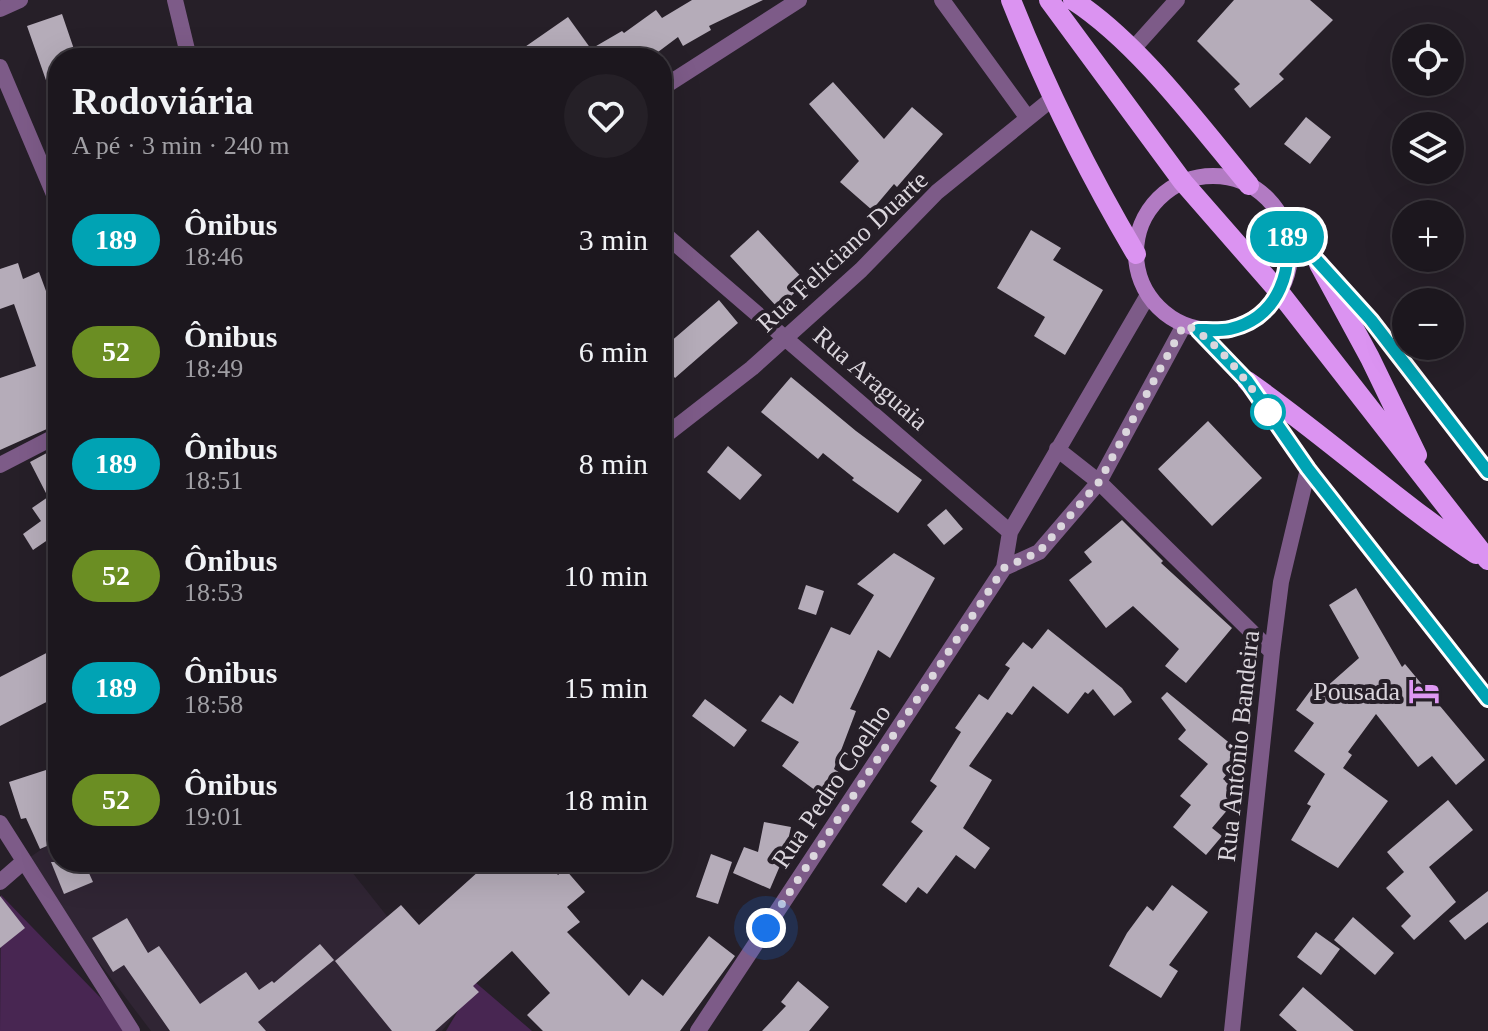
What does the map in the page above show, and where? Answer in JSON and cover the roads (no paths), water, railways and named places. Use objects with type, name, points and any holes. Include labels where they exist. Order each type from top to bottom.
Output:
[{"type":"main road","points":[[1011,0],[1096,187],[1136,254]]},
{"type":"main road","points":[[1049,0],[1183,182],[1280,293],[1488,561]]},
{"type":"main road","points":[[1073,0],[1096,15],[1132,50],[1249,185],[1270,201],[1284,224],[1371,320],[1488,472]]},
{"type":"main road","points":[[1249,185],[1216,176],[1183,182],[1158,199],[1141,224],[1136,254],[1141,281],[1148,295],[1170,318],[1191,328],[1247,381],[1314,428],[1439,529],[1488,561]]},
{"type":"main road","points":[[1191,328],[1230,329],[1258,316],[1280,293],[1288,271],[1290,247],[1284,224]]},
{"type":"main road","points":[[1319,264],[1370,358],[1435,491]]},
{"type":"main road","points":[[1247,381],[1308,469],[1488,699]]},
{"type":"street","points":[[0,9],[20,0]]},
{"type":"street","points":[[175,0],[187,48]]},
{"type":"street","points":[[672,82],[799,0]]},
{"type":"street","points":[[942,0],[1027,117]]},
{"type":"street","points":[[1132,50],[1177,0]]},
{"type":"street","points":[[0,67],[48,180]]},
{"type":"street","name":"Rua Feliciano Duarte","points":[[672,430],[787,337],[861,270],[937,192],[1053,98]]},
{"type":"street","name":"Rua Araguaia","points":[[672,240],[1010,532]]},
{"type":"street","name":"Rua Pedro Coelho","points":[[698,1031],[1004,568],[1010,532],[1148,295]]},
{"type":"street","points":[[1004,568],[1039,552],[1099,482],[1191,328]]},
{"type":"street","points":[[0,465],[48,440]]},
{"type":"street","points":[[1057,449],[1099,482],[1272,652]]},
{"type":"street","name":"Rua Antônio Bandeira","points":[[1232,1031],[1281,582],[1308,469]]},
{"type":"street","points":[[0,823],[132,1031]]},
{"type":"street","points":[[0,882],[23,862]]},
{"type":"place","name":"Pousada","points":[[1424,691]]}]
